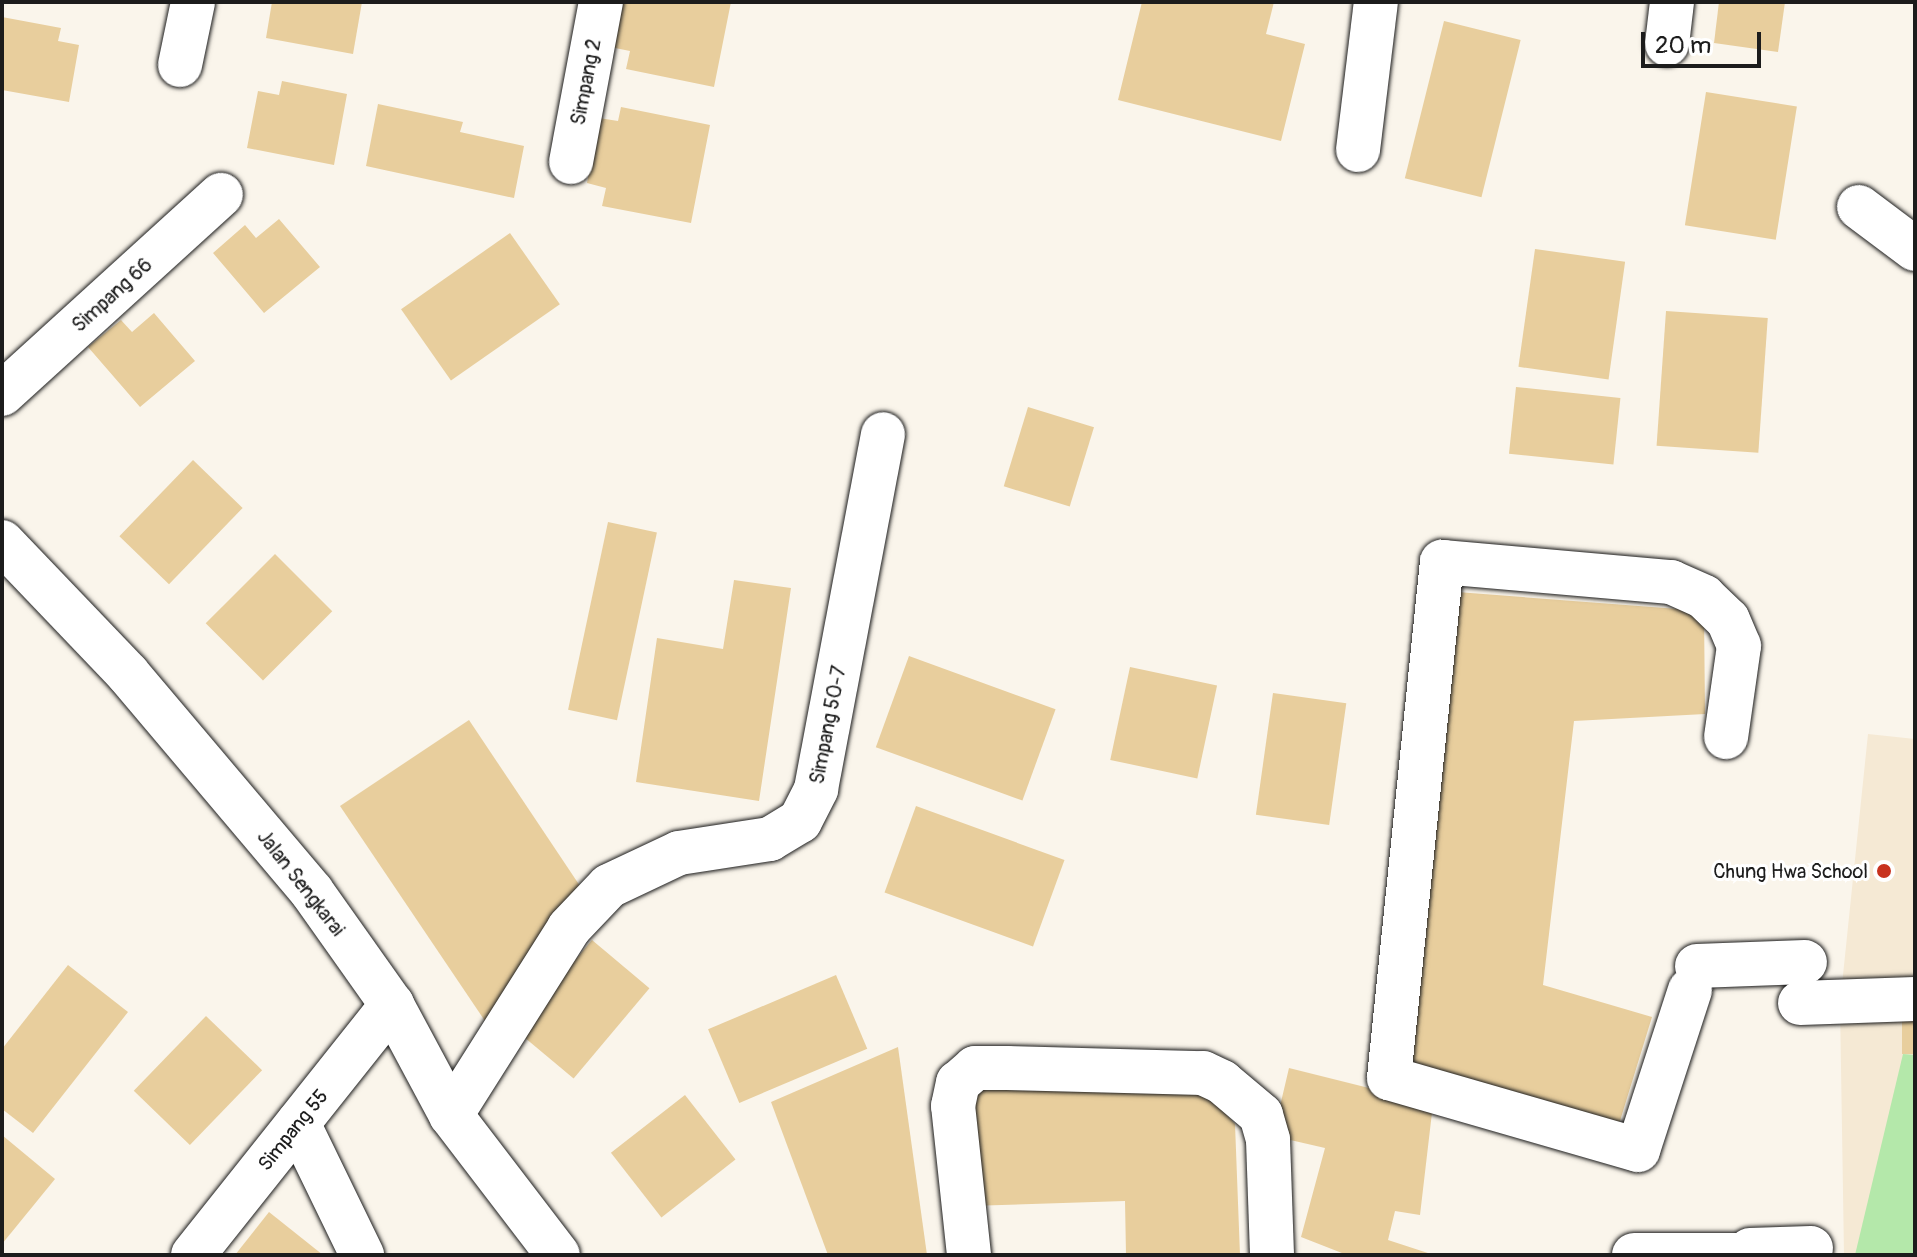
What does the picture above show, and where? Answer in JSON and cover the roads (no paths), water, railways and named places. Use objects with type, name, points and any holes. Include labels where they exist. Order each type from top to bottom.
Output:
[{"type":"street","points":[[180,65],[193,2]]},
{"type":"street","name":"Simpang 2","points":[[571,162],[601,2]]},
{"type":"street","points":[[1358,150],[1376,2]]},
{"type":"street","name":"Simpang 66","points":[[2,394],[221,195]]},
{"type":"street","points":[[1859,207],[1915,249]]},
{"type":"street","name":"Simpang 50-7","points":[[451,1115],[569,928],[609,886],[679,853],[770,839],[800,821],[816,789],[883,434]]},
{"type":"street","name":"Jalan Sengkarai","points":[[2,542],[128,674],[312,892],[392,1005],[451,1115],[558,1255]]},
{"type":"street","points":[[1726,737],[1739,646],[1728,620],[1704,597],[1671,582],[1442,562],[1389,1078],[1638,1150],[1693,978],[1802,982],[1915,999]]},
{"type":"street","name":"Simpang 55","points":[[193,1255],[392,1005]]},
{"type":"street","points":[[969,1255],[953,1106],[958,1083],[975,1068],[1203,1073],[1222,1082],[1261,1115],[1268,1140],[1272,1255]]},
{"type":"street","points":[[298,1123],[362,1255]]},
{"type":"street","points":[[1634,1255],[1811,1248]]},
{"type":"place","name":"Chung Hwa School","points":[[1884,871]]}]
